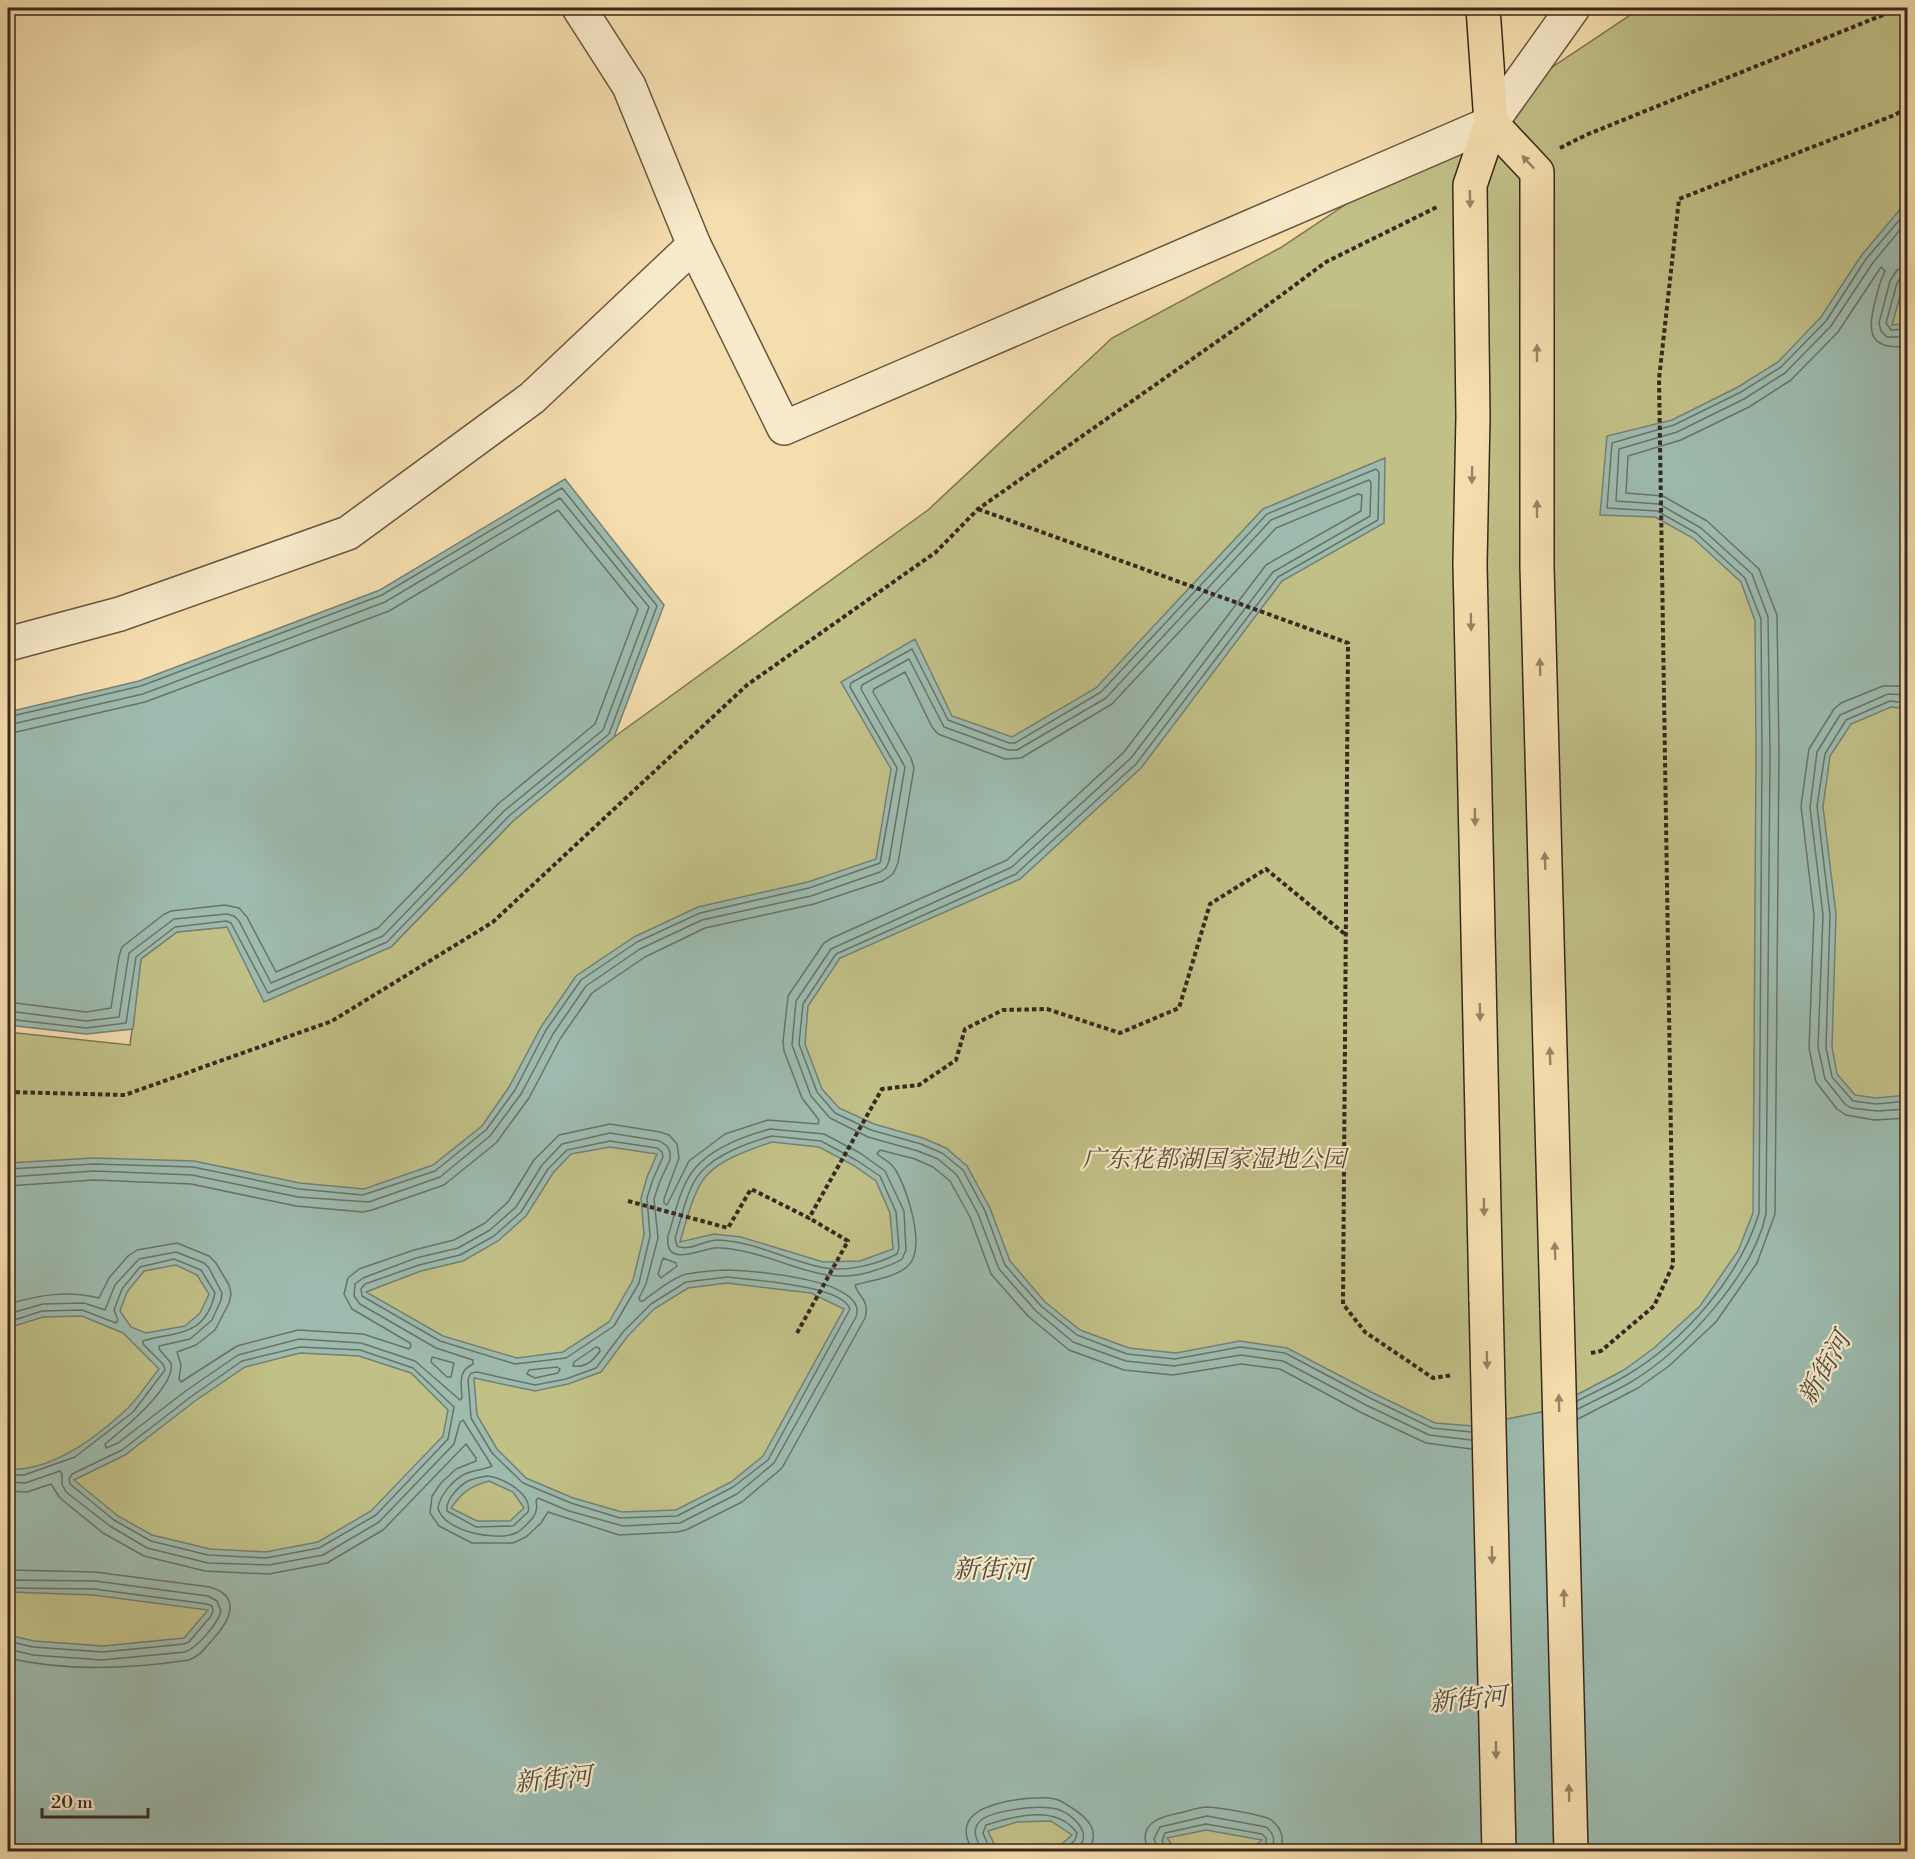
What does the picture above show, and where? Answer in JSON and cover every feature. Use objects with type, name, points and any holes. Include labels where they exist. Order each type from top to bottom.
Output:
[{"type":"main road","points":[[1484,8],[1491,123],[1470,185],[1473,416],[1470,564],[1499,1851]]},
{"type":"main road","points":[[1491,123],[1537,172],[1537,567],[1571,1851]]},
{"type":"street","points":[[579,8],[629,86],[694,245],[784,428],[1491,123],[1573,8]]},
{"type":"street","points":[[8,644],[120,614],[348,533],[532,398],[694,245]]},
{"type":"path","points":[[1529,163],[1586,135],[1900,8]]},
{"type":"path","points":[[1662,587],[1659,379],[1679,200],[1908,108]]},
{"type":"path","points":[[8,1092],[125,1095],[332,1021],[492,922],[747,685],[936,552],[978,509],[1236,329],[1326,262],[1470,191]]},
{"type":"path","points":[[978,509],[1306,628]]},
{"type":"path","points":[[809,1218],[882,1089],[920,1085],[956,1060],[965,1029],[1003,1010],[1047,1009],[1120,1033],[1179,1008],[1210,904],[1266,869],[1346,935]]},
{"type":"path","points":[[628,1202],[728,1228],[751,1189],[809,1218],[848,1241],[797,1333]]},
{"type":"green space","name":"广东花都湖国家湿地公园","points":[[1646,8],[1907,8],[1907,1851],[8,1852],[8,1032],[130,1045],[141,959],[177,932],[227,927],[391,947],[513,821],[614,737],[928,510],[1112,338],[1280,248],[1635,12]]},
{"type":"water","name":"新街河","points":[[1907,201],[1907,276],[1892,325],[1907,323],[1907,709],[1891,707],[1851,724],[1830,756],[1823,807],[1836,914],[1832,1047],[1837,1074],[1855,1095],[1876,1098],[1907,1095],[1907,1851],[1247,1852],[1262,1840],[1206,1830],[1167,1838],[1177,1851],[1053,1852],[1072,1835],[1051,1821],[1017,1822],[988,1831],[998,1852],[8,1851],[8,1635],[34,1641],[103,1646],[184,1638],[208,1610],[93,1595],[11,1592],[8,1621],[8,1469],[41,1465],[57,1459],[88,1441],[128,1408],[159,1369],[123,1333],[82,1316],[43,1317],[8,1328],[8,1163],[94,1158],[194,1161],[300,1183],[364,1189],[433,1165],[482,1126],[509,1087],[541,1027],[576,976],[634,937],[698,907],[808,882],[876,859],[891,769],[841,682],[915,639],[952,716],[1012,737],[1096,688],[1263,509],[1385,458],[1384,523],[1282,581],[1141,768],[1020,879],[840,958],[808,1006],[805,1044],[822,1089],[839,1108],[874,1124],[923,1138],[946,1148],[967,1166],[990,1208],[1010,1261],[1045,1302],[1080,1330],[1129,1348],[1176,1353],[1240,1341],[1287,1348],[1435,1423],[1473,1426],[1546,1411],[1624,1370],[1654,1348],[1700,1306],[1738,1251],[1753,1213],[1755,621],[1741,582],[1693,538],[1655,517],[1600,515],[1607,436],[1672,420],[1738,387],[1778,362],[1821,317],[1861,256]],"holes":[[[772,1142],[819,1147],[853,1165],[876,1181],[890,1213],[893,1249],[860,1261],[823,1262],[741,1237],[714,1234],[680,1242],[701,1182],[720,1164],[746,1151]],[[610,1147],[657,1154],[641,1198],[644,1235],[633,1280],[609,1322],[563,1352],[517,1358],[443,1336],[366,1292],[421,1271],[463,1261],[498,1241],[526,1216],[553,1173],[571,1154]],[[176,1265],[197,1275],[209,1294],[200,1313],[185,1326],[146,1333],[131,1327],[120,1311],[127,1292],[144,1271]],[[727,1283],[811,1293],[844,1309],[763,1456],[731,1482],[676,1510],[622,1512],[573,1498],[526,1478],[497,1449],[477,1415],[474,1378],[535,1391],[568,1384],[601,1372],[627,1337],[654,1309],[688,1288]],[[300,1353],[359,1356],[411,1373],[448,1410],[443,1436],[371,1511],[318,1542],[266,1552],[210,1549],[152,1535],[118,1516],[74,1480],[125,1455],[195,1401],[245,1367]],[[489,1481],[513,1492],[524,1508],[510,1521],[477,1521],[451,1508],[467,1490]]]},
{"type":"water","points":[[565,479],[664,605],[614,737],[513,821],[391,947],[264,1002],[227,927],[177,932],[141,959],[133,1029],[86,1034],[8,1025],[8,712],[139,681],[380,590]]}]
